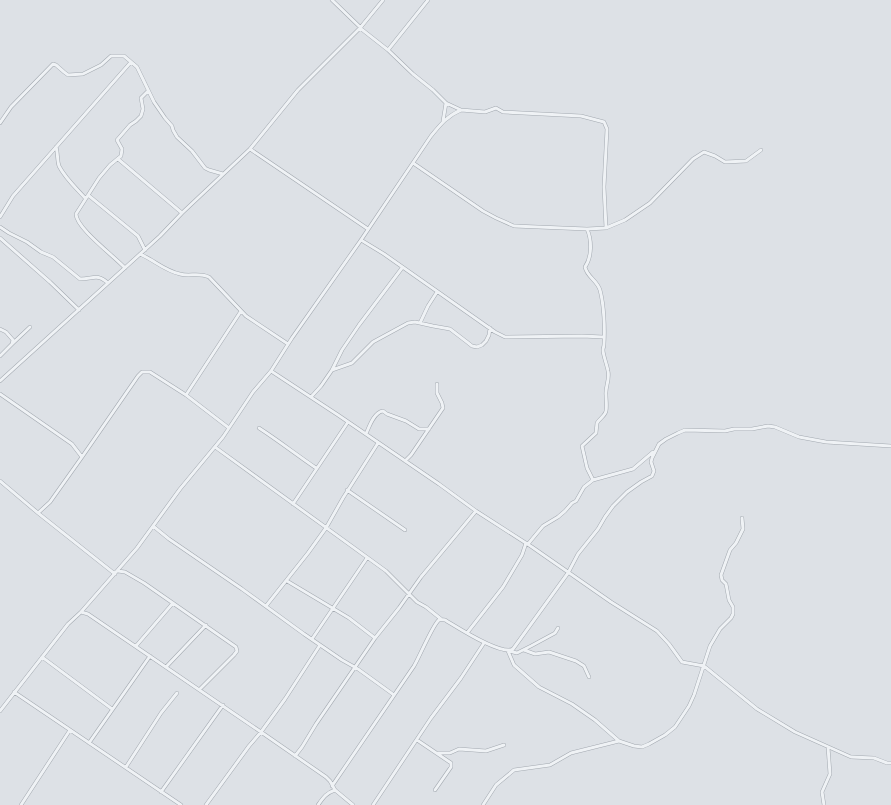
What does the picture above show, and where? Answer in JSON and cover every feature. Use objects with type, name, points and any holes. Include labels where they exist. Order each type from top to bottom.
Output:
[{"type":"street","points":[[332,0],[413,74],[434,90],[446,103],[461,110],[485,112],[496,108],[503,112],[581,116],[604,122],[607,130],[604,187],[606,228]]},
{"type":"street","points":[[0,381],[145,250],[250,149],[298,90],[361,28],[383,0]]},
{"type":"street","points":[[388,50],[428,0]]},
{"type":"street","points":[[0,123],[11,107],[53,64],[64,72],[75,75],[83,74],[94,69],[113,56],[124,56],[137,67],[148,91],[165,118],[172,126],[177,137],[192,151],[206,168],[223,174]]},
{"type":"street","points":[[0,217],[13,196],[131,62]]},
{"type":"street","points":[[125,268],[100,245],[77,220],[76,214],[106,169],[121,156],[122,149],[117,140],[130,125],[141,116],[143,109],[141,98],[148,91]]},
{"type":"street","points":[[443,121],[446,103]]},
{"type":"street","points":[[0,711],[68,624],[81,612],[138,548],[180,489],[215,447],[253,392],[271,371],[288,344],[443,121],[450,114],[461,110]]},
{"type":"street","points":[[56,147],[59,165],[70,181],[138,236],[145,250]]},
{"type":"street","points":[[250,149],[368,230]]},
{"type":"street","points":[[413,163],[483,211],[514,226],[587,229],[606,228],[625,220],[650,203],[700,153],[704,152],[716,156],[725,162],[731,162],[746,161],[760,150]]},
{"type":"street","points":[[118,159],[182,213]]},
{"type":"street","points":[[0,227],[27,242],[41,252],[53,257],[80,278],[99,276],[108,283]]},
{"type":"street","points":[[587,229],[590,240],[590,255],[585,267],[586,272],[596,283],[602,300],[604,314],[603,351],[609,377],[606,388],[606,410],[604,415],[596,423],[596,433],[582,446],[587,468],[593,480]]},
{"type":"street","points":[[0,238],[79,310]]},
{"type":"street","points":[[361,240],[384,254],[402,268],[504,337],[603,337]]},
{"type":"street","points":[[140,254],[161,266],[180,274],[202,274],[208,277],[241,311],[256,323],[288,344]]},
{"type":"street","points":[[311,397],[332,370],[342,350],[402,268]]},
{"type":"street","points":[[420,323],[437,292]]},
{"type":"street","points":[[186,395],[241,311]]},
{"type":"street","points":[[332,370],[352,363],[373,342],[408,323],[415,322],[450,329],[472,346],[482,345],[486,341],[490,328]]},
{"type":"street","points":[[0,356],[30,327]]},
{"type":"street","points":[[0,329],[11,337],[13,340],[12,344]]},
{"type":"street","points":[[271,371],[366,434],[568,573],[657,631],[682,662],[704,666],[757,709],[795,732],[851,758],[874,758],[891,763]]},
{"type":"street","points":[[38,514],[50,502],[142,372],[150,372],[186,395],[229,428]]},
{"type":"street","points":[[405,461],[411,456],[443,406],[436,393],[437,384]]},
{"type":"street","points":[[0,394],[72,444],[82,457]]},
{"type":"street","points":[[366,434],[378,412],[383,411],[406,421],[419,429],[429,429]]},
{"type":"street","points":[[293,504],[348,422]]},
{"type":"street","points":[[508,651],[515,647],[568,573],[578,554],[598,529],[613,506],[627,492],[652,476],[654,471],[651,462],[652,458],[659,444],[666,439],[685,430],[725,431],[768,426],[775,427],[799,437],[826,442],[891,446]]},
{"type":"street","points":[[259,428],[283,443],[290,450],[316,468]]},
{"type":"street","points":[[266,606],[287,581],[326,528],[347,490],[378,443]]},
{"type":"street","points":[[215,447],[386,571],[408,594],[441,619],[468,632],[484,643],[518,653],[555,633],[558,628]]},
{"type":"street","points":[[468,632],[503,587],[527,544],[543,526],[565,512],[572,503],[576,501],[584,487],[593,480],[633,469],[655,451]]},
{"type":"street","points":[[0,480],[38,514],[115,574]]},
{"type":"street","points":[[347,490],[405,530]]},
{"type":"street","points":[[295,756],[375,638],[408,594],[476,511]]},
{"type":"street","points":[[508,651],[514,664],[539,687],[572,704],[595,720],[620,741],[642,747],[665,735],[675,727],[689,706],[710,646],[720,629],[733,614],[733,607],[729,600],[726,584],[722,580],[721,575],[730,550],[736,543],[743,529],[742,518]]},
{"type":"street","points":[[153,526],[169,539],[320,645],[355,667],[394,695]]},
{"type":"street","points":[[312,639],[367,558]]},
{"type":"street","points":[[118,571],[125,572],[138,579],[236,647],[234,655],[200,690]]},
{"type":"street","points":[[287,581],[351,620],[375,638]]},
{"type":"street","points":[[136,646],[173,603]]},
{"type":"street","points":[[81,612],[88,614],[136,646],[326,777],[335,790],[353,805]]},
{"type":"street","points":[[332,786],[421,654],[436,623],[441,619]]},
{"type":"street","points":[[166,667],[206,625]]},
{"type":"street","points":[[373,805],[431,718],[461,678],[484,643]]},
{"type":"street","points":[[206,805],[249,746],[286,699],[320,645]]},
{"type":"street","points":[[524,650],[535,654],[549,652],[576,661],[584,666],[589,677]]},
{"type":"street","points":[[89,743],[150,656]]},
{"type":"street","points":[[42,657],[112,709]]},
{"type":"street","points":[[14,692],[181,805]]},
{"type":"street","points":[[126,768],[161,713],[177,693]]},
{"type":"street","points":[[161,792],[223,705]]},
{"type":"street","points":[[21,805],[70,730]]},
{"type":"street","points":[[417,740],[449,761],[452,767],[435,790]]},
{"type":"street","points":[[483,805],[496,785],[510,775],[512,771],[550,765],[571,753],[620,741]]},
{"type":"street","points":[[438,753],[450,753],[459,749],[486,751],[504,745]]},
{"type":"street","points":[[824,805],[822,792],[830,774],[828,747]]},
{"type":"street","points":[[318,805],[324,796],[335,790]]}]
